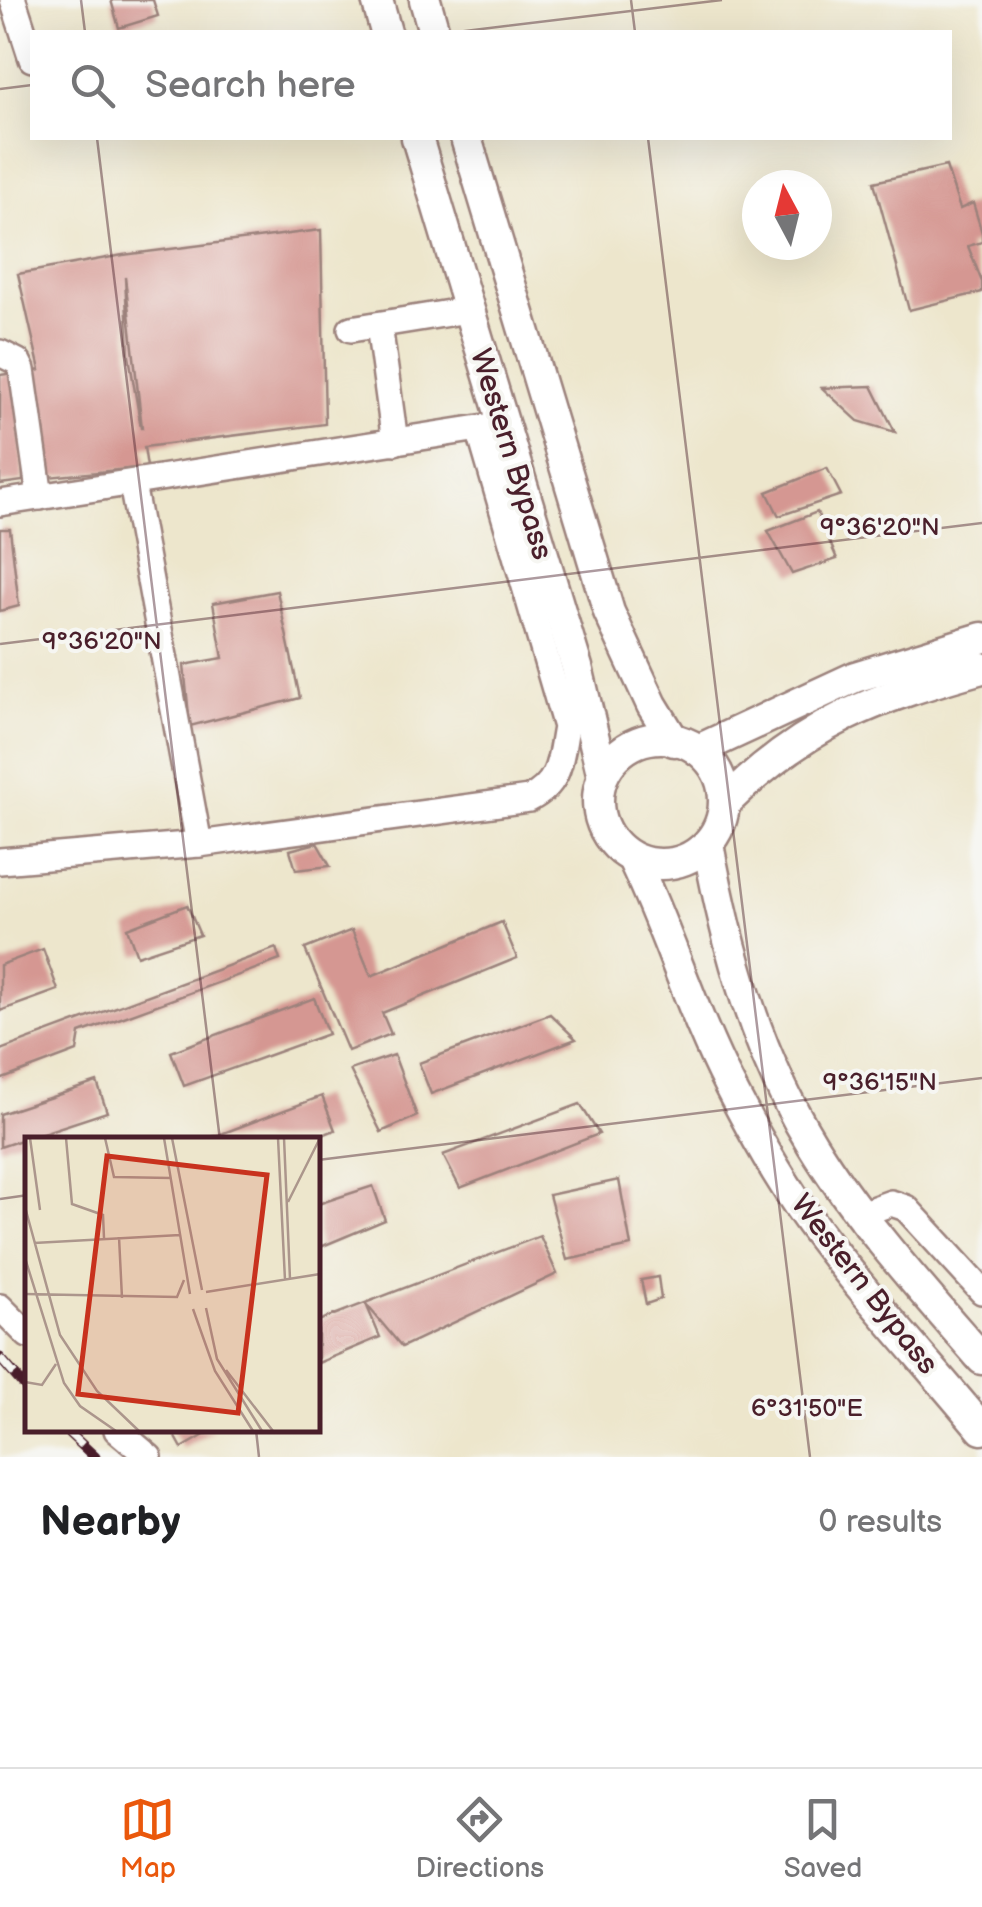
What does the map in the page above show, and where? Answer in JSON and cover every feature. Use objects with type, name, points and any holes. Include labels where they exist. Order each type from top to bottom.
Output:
[{"type":"main road","points":[[376,0],[385,30]]},
{"type":"main road","points":[[424,0],[433,30]]},
{"type":"main road","name":"Western Bypass","points":[[418,140],[468,310],[491,426],[578,667],[602,772]]},
{"type":"main road","name":"Western Bypass","points":[[467,140],[609,612],[652,705],[686,745]]},
{"type":"main road","points":[[686,745],[855,677],[982,638]]},
{"type":"main road","points":[[726,802],[770,761],[837,717],[912,688],[982,668]]},
{"type":"main road","points":[[663,738],[686,745],[720,777],[726,802],[721,823],[708,844],[694,856],[660,864],[634,860],[610,840],[601,822],[597,802],[602,772],[624,749],[643,740],[663,738]]},
{"type":"main road","name":"Western Bypass","points":[[708,844],[745,998],[772,1066],[812,1144],[861,1214],[982,1358]]},
{"type":"main road","name":"Western Bypass","points":[[634,860],[727,1082],[808,1220],[869,1298],[982,1428]]},
{"type":"street","points":[[13,0],[30,53]]},
{"type":"street","points":[[352,329],[468,310]]},
{"type":"street","points":[[379,325],[396,442]]},
{"type":"street","points":[[0,353],[18,362],[22,370],[40,498]]},
{"type":"street","points":[[0,503],[491,426],[566,726],[558,769],[546,790],[529,799],[199,844],[0,861]]},
{"type":"street","points":[[132,484],[199,844]]},
{"type":"street","points":[[861,1214],[891,1203],[906,1208],[982,1291]]},
{"type":"street","points":[[0,1306],[25,1333]]},
{"type":"street","points":[[119,1432],[148,1457]]},
{"type":"building","points":[[111,0],[153,0],[158,16],[119,28]]},
{"type":"building","points":[[946,166],[960,209],[973,203],[982,233],[982,242],[968,246],[982,292],[909,310],[874,182]]},
{"type":"building","points":[[321,230],[325,424],[144,447],[147,467],[49,477],[32,372],[40,370],[18,274],[123,255]],"holes":[[[125,277],[142,428],[129,356]]]},
{"type":"building","points":[[21,372],[23,481],[0,484],[0,375]]},
{"type":"building","points":[[872,386],[895,432],[858,421],[822,388]]},
{"type":"building","points":[[827,468],[841,495],[779,516],[767,492]]},
{"type":"building","points":[[817,512],[837,559],[792,574],[768,531]]},
{"type":"building","points":[[0,529],[10,529],[19,606],[0,611]]},
{"type":"building","points":[[277,591],[300,698],[190,726],[184,665],[223,658],[213,603]]},
{"type":"building","points":[[317,843],[330,866],[296,870],[290,850]]},
{"type":"building","points":[[187,905],[200,935],[137,956],[127,928]]},
{"type":"building","points":[[502,922],[517,958],[382,1013],[391,1034],[348,1051],[305,949],[352,930],[371,976]]},
{"type":"building","points":[[276,948],[280,960],[80,1033],[77,1051],[0,1080],[0,1050]]},
{"type":"building","points":[[43,949],[58,990],[0,1011],[0,965]]},
{"type":"building","points":[[314,998],[328,1034],[184,1086],[171,1052]]},
{"type":"building","points":[[550,1014],[576,1039],[431,1094],[419,1063]]},
{"type":"building","points":[[394,1055],[417,1116],[381,1132],[350,1070]]},
{"type":"building","points":[[97,1082],[107,1112],[0,1147],[0,1114]]},
{"type":"building","points":[[322,1096],[335,1130],[318,1137],[213,1137]]},
{"type":"building","points":[[580,1104],[599,1134],[460,1188],[443,1155]]},
{"type":"building","points":[[619,1180],[631,1246],[567,1260],[549,1195]]},
{"type":"building","points":[[373,1186],[385,1220],[320,1247],[320,1203]]},
{"type":"building","points":[[540,1236],[557,1274],[402,1347],[366,1304],[380,1337],[320,1362],[320,1320]]},
{"type":"building","points":[[658,1277],[661,1299],[646,1304],[641,1280]]},
{"type":"building","points":[[173,1432],[210,1432],[182,1448]]},
{"type":"railway","points":[[0,1358],[25,1387]]},
{"type":"railway","points":[[68,1432],[95,1457]]}]
